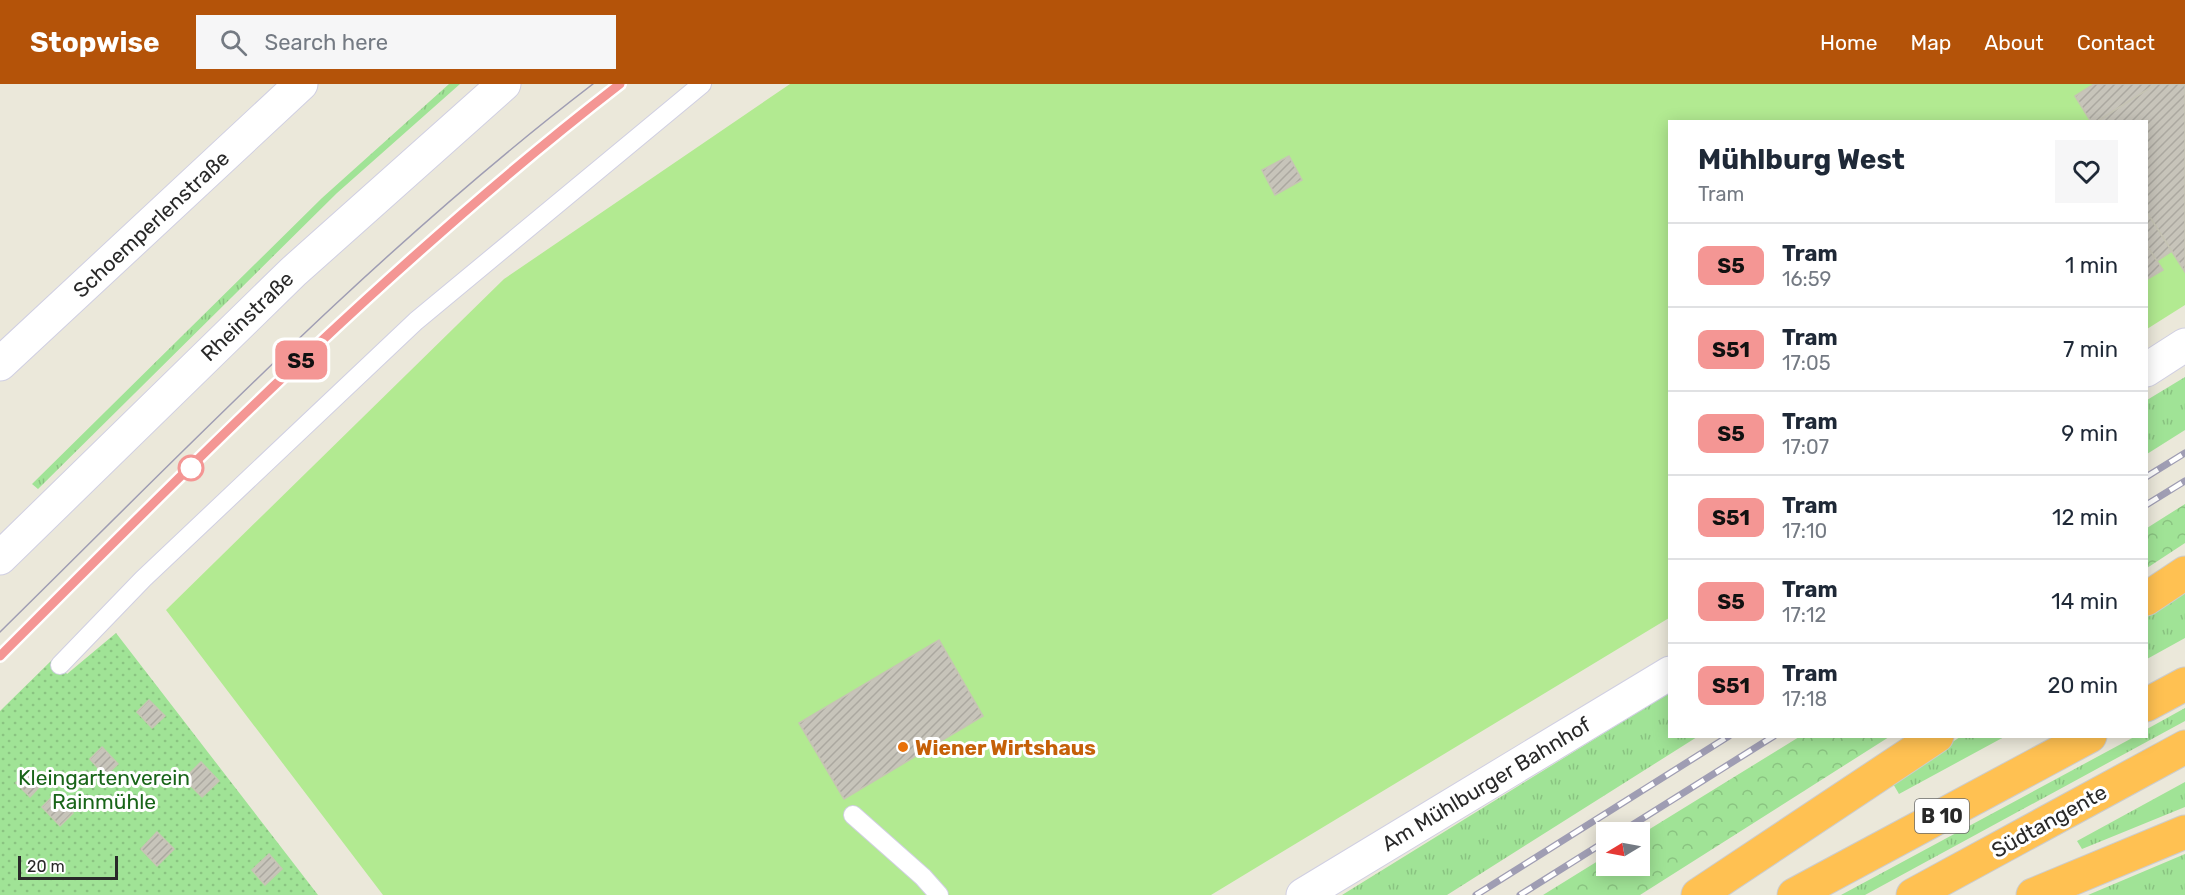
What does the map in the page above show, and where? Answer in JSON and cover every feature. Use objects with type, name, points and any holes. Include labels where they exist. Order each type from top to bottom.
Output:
[{"type":"highway","points":[[2148,597],[2185,573]]},
{"type":"highway","points":[[2148,704],[2185,684]]},
{"type":"highway","points":[[1698,895],[1934,738]]},
{"type":"highway","name":"B 10","points":[[1794,895],[2086,738]]},
{"type":"highway","name":"Südtangente","points":[[1913,895],[2185,747]]},
{"type":"highway","points":[[2033,895],[2185,831]]},
{"type":"street","name":"Schoemperlenstraße","points":[[0,364],[301,84]]},
{"type":"street","name":"Rheinstraße","points":[[0,558],[293,272],[504,84]]},
{"type":"street","points":[[2148,369],[2185,345]]},
{"type":"street","name":"Am Mühlburger Bahnhof","points":[[1303,895],[1668,673]]},
{"type":"lane","points":[[60,666],[143,579],[416,321],[702,84]]},
{"type":"lane","points":[[852,815],[923,877],[939,895]]},
{"type":"green space","points":[[449,84],[460,84],[337,193],[38,489],[32,484],[322,198]]},
{"type":"green space","points":[[790,84],[2185,84],[2185,305],[2148,328],[2148,120],[1668,120],[1668,619],[1211,895],[383,895],[166,610],[504,279]]},
{"type":"green space","points":[[2185,377],[2185,430],[2148,453],[2148,399]]},
{"type":"green space","points":[[2185,504],[2185,543],[2148,567],[2148,527]]},
{"type":"green space","points":[[2185,589],[2185,638],[2148,658],[2148,613]]},
{"type":"green space","name":"Kleingartenverein Rainmühle","points":[[116,633],[318,895],[0,895],[0,711],[55,657],[67,674]]},
{"type":"green space","points":[[1668,694],[1668,738],[1695,738],[1447,895],[1342,895]]},
{"type":"green space","points":[[2185,708],[2185,721],[1865,895],[1841,895],[2132,738],[2148,738],[2148,728]]},
{"type":"green space","points":[[1797,738],[1887,738],[1640,895],[1543,895],[1596,862],[1596,876],[1650,876],[1650,829]]},
{"type":"green space","points":[[1958,738],[2002,738],[1899,794],[1892,782]]},
{"type":"green space","points":[[2185,782],[2185,807],[2082,849],[2077,841]]},
{"type":"green space","points":[[2185,854],[2185,895],[2088,895]]},
{"type":"building","points":[[2094,84],[2156,84],[2099,120],[2090,120],[2075,96]]},
{"type":"building","points":[[2156,84],[2185,84],[2185,272],[2148,214],[2148,120],[2099,120]]},
{"type":"building","points":[[1289,156],[1302,180],[1275,195],[1262,170]]},
{"type":"building","points":[[2148,214],[2172,251],[2157,261],[2148,247]]},
{"type":"building","points":[[2148,247],[2163,270],[2148,279]]},
{"type":"building","points":[[939,640],[983,716],[844,799],[799,723]]},
{"type":"building","points":[[149,700],[165,716],[152,728],[137,712]]},
{"type":"building","points":[[102,747],[118,764],[105,776],[90,759]]},
{"type":"building","points":[[201,762],[219,781],[202,797],[184,779]]},
{"type":"building","points":[[27,770],[42,784],[30,797],[16,783]]},
{"type":"building","points":[[54,795],[73,813],[60,826],[42,807]]},
{"type":"building","points":[[157,832],[174,849],[157,866],[141,849]]},
{"type":"building","points":[[269,854],[282,869],[265,885],[252,870]]},
{"type":"tram line","points":[[0,632],[215,419],[362,280],[437,212],[593,84]]},
{"type":"tram line","points":[[0,656],[150,507],[379,289],[538,150],[620,84]]},
{"type":"tram line","name":"S5","points":[[0,656],[322,340],[442,231],[620,84]]},
{"type":"railway","points":[[2148,476],[2185,453]]},
{"type":"railway","points":[[2148,504],[2185,481]]},
{"type":"railway","points":[[1476,895],[1726,738]]},
{"type":"railway","points":[[1637,822],[1771,738]]},
{"type":"railway","points":[[1520,895],[1596,847]]},
{"type":"place","name":"Wiener Wirtshaus","points":[[903,747]]}]
